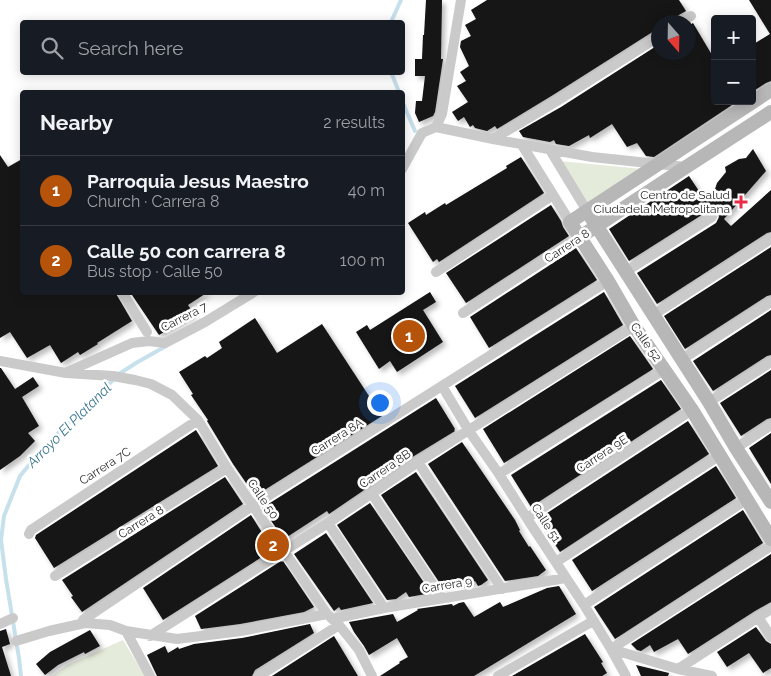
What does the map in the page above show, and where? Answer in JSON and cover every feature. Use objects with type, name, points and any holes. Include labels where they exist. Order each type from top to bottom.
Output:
[{"type":"street","points":[[436,127],[442,114],[460,0]]},
{"type":"street","points":[[493,139],[558,101],[651,41]]},
{"type":"street","name":"Carrera 8","points":[[570,222],[771,90]]},
{"type":"street","name":"Carrera 8","points":[[463,314],[686,167],[769,118]]},
{"type":"street","points":[[405,164],[422,133],[436,127],[592,157],[686,167]]},
{"type":"street","name":"Calle 52","points":[[522,144],[634,326],[665,368],[771,539]]},
{"type":"street","name":"Calle 52","points":[[550,150],[736,448],[769,493]]},
{"type":"street","points":[[436,272],[553,195]]},
{"type":"street","points":[[625,272],[712,217]]},
{"type":"street","points":[[653,315],[771,239]]},
{"type":"street","name":"Carrera 8A","points":[[83,620],[252,506],[608,281]]},
{"type":"street","points":[[124,295],[147,332]]},
{"type":"street","name":"Carrera 7","points":[[66,373],[132,342],[165,342],[205,322],[249,295]]},
{"type":"street","points":[[681,360],[771,302]]},
{"type":"street","name":"Carrera 8B","points":[[150,636],[328,523],[418,462],[634,326]]},
{"type":"street","name":"Calle 50","points":[[0,361],[66,373],[112,376],[134,380],[151,384],[172,395],[198,420],[227,468],[283,551],[358,650],[371,676]]},
{"type":"street","points":[[709,402],[771,362]]},
{"type":"street","points":[[500,474],[665,368]]},
{"type":"street","name":"Calle 51","points":[[442,386],[594,621],[611,649],[622,675]]},
{"type":"street","name":"Carrera 9E","points":[[527,518],[692,410]]},
{"type":"street","name":"Carrera 7C","points":[[28,534],[31,530],[198,420]]},
{"type":"street","points":[[736,448],[771,425]]},
{"type":"street","points":[[556,562],[720,455]]},
{"type":"street","points":[[418,462],[502,589]]},
{"type":"street","name":"Carrera 8","points":[[55,576],[227,468]]},
{"type":"street","points":[[372,494],[442,598]]},
{"type":"street","points":[[584,605],[746,500]]},
{"type":"street","points":[[328,523],[384,608]]},
{"type":"street","points":[[611,649],[771,546]]},
{"type":"street","name":"Carrera 9","points":[[16,642],[49,631],[85,623],[110,624],[126,632],[176,638],[241,632],[333,619],[384,608],[566,578]]},
{"type":"street","points":[[678,669],[771,609]]},
{"type":"street","points":[[758,617],[771,637]]},
{"type":"street","points":[[0,624],[13,618]]},
{"type":"street","points":[[259,676],[333,619]]},
{"type":"street","points":[[498,676],[594,621]]},
{"type":"street","points":[[126,632],[150,676]]},
{"type":"street","points":[[611,649],[678,669],[712,676]]},
{"type":"green space","points":[[559,161],[643,169],[587,207]]},
{"type":"green space","points":[[123,640],[145,676],[52,676],[67,665]]},
{"type":"building","points":[[426,0],[442,0],[441,59],[443,59],[435,112],[433,116],[419,122],[415,113],[416,101],[422,101],[425,76],[415,76],[415,59],[422,59]]},
{"type":"building","points":[[487,0],[679,0],[686,11],[679,15],[651,15],[651,33],[497,129],[495,126],[487,131],[475,128],[473,125],[470,127],[464,117],[458,121],[452,112],[468,102],[457,86],[466,81],[460,72],[469,66],[460,47],[461,41],[471,36],[465,25],[476,19],[471,10]]},
{"type":"building","points":[[749,0],[771,0],[771,81],[756,89],[756,43],[770,34]]},
{"type":"building","points":[[696,28],[711,53],[711,105],[732,105],[654,157],[646,156],[637,143],[627,147],[612,124],[590,138],[589,135],[569,146],[556,144],[554,140],[550,142],[523,137],[519,131],[561,107],[651,49],[651,60],[696,60]]},
{"type":"building","points":[[753,149],[766,171],[724,219],[731,226],[771,190],[771,232],[657,304],[637,273],[716,223],[719,217],[718,213],[712,210],[708,211],[629,261],[609,229],[689,176],[705,200],[726,172],[725,167],[739,159],[746,158]]},
{"type":"building","points":[[0,155],[8,167],[20,160],[20,295],[117,295],[132,321],[80,355],[78,352],[61,363],[50,345],[27,358],[10,332],[0,338]]},
{"type":"building","points":[[521,157],[544,193],[439,262],[437,259],[433,262],[408,223],[425,212],[426,215],[445,203],[446,205],[507,168],[506,166]]},
{"type":"building","points":[[551,205],[569,236],[466,303],[446,273]]},
{"type":"building","points":[[771,247],[771,295],[685,349],[664,316]]},
{"type":"building","points":[[576,248],[597,280],[489,348],[470,317]]},
{"type":"building","points":[[430,292],[436,302],[423,310],[443,342],[397,372],[390,361],[379,369],[356,332],[367,325],[370,330]]},
{"type":"building","points":[[604,292],[623,325],[475,418],[455,386]]},
{"type":"building","points":[[132,295],[203,295],[188,305],[194,314],[159,335]]},
{"type":"building","points":[[771,310],[771,355],[713,391],[693,361]]},
{"type":"building","points":[[255,318],[277,353],[322,324],[382,416],[255,496],[233,464],[179,372],[222,348],[219,342]]},
{"type":"building","points":[[630,336],[653,369],[504,463],[483,429]]},
{"type":"building","points":[[0,368],[15,389],[33,377],[39,386],[22,397],[39,426],[28,433],[35,441],[20,456],[0,470]]},
{"type":"building","points":[[771,370],[771,418],[741,436],[720,403]]},
{"type":"building","points":[[661,380],[681,409],[531,507],[511,475]]},
{"type":"building","points":[[436,398],[455,431],[414,456],[329,514],[327,511],[284,539],[262,508]]},
{"type":"building","points":[[688,421],[709,454],[560,552],[538,519]]},
{"type":"building","points":[[196,430],[218,466],[54,568],[35,538],[36,535]]},
{"type":"building","points":[[771,433],[771,484],[749,448]]},
{"type":"building","points":[[462,442],[515,520],[519,531],[529,547],[546,570],[538,576],[505,581],[428,464]]},
{"type":"building","points":[[716,466],[736,498],[592,591],[572,560]]},
{"type":"building","points":[[416,472],[488,580],[481,585],[478,586],[475,581],[464,588],[458,578],[443,588],[381,495]]},
{"type":"building","points":[[225,477],[243,504],[82,612],[62,580]]},
{"type":"building","points":[[370,503],[431,593],[409,597],[406,592],[396,599],[387,600],[337,525]]},
{"type":"building","points":[[743,510],[763,543],[615,639],[594,607]]},
{"type":"building","points":[[251,515],[273,550],[163,620],[143,588]]},
{"type":"building","points":[[326,533],[373,603],[341,610],[339,607],[334,611],[294,554]]},
{"type":"building","points":[[771,554],[771,602],[688,654],[678,639],[654,652],[650,645],[641,651],[631,644]]},
{"type":"building","points":[[283,561],[314,607],[304,612],[201,629],[195,616]]},
{"type":"building","points":[[559,586],[576,614],[474,676],[380,676],[408,657],[397,638],[369,655],[349,622],[393,614],[397,622],[417,609],[452,604],[453,606],[464,602],[474,617],[500,602],[503,607],[547,588]]},
{"type":"building","points":[[310,624],[314,633],[255,670],[252,676],[157,676],[147,655],[165,646],[168,653],[178,647],[179,649],[194,644],[242,638]]},
{"type":"building","points":[[756,627],[766,641],[771,644],[771,668],[763,673],[749,653],[727,667],[717,652]]},
{"type":"building","points":[[6,629],[10,644],[2,647],[11,676],[0,676],[0,631]]},
{"type":"building","points":[[90,630],[100,646],[58,665],[45,675],[36,664],[50,652]]},
{"type":"building","points":[[585,634],[603,662],[601,663],[607,673],[602,676],[512,676]]},
{"type":"building","points":[[334,636],[358,676],[272,676]]},
{"type":"building","points":[[636,665],[669,673],[668,676],[641,676]]},
{"type":"waterway","name":"Arroyo El Platanal","points":[[392,20],[401,0]]},
{"type":"waterway","name":"Arroyo El Platanal","points":[[392,75],[398,90]]},
{"type":"waterway","name":"Arroyo El Platanal","points":[[405,108],[415,131]]},
{"type":"waterway","name":"Arroyo El Platanal","points":[[119,374],[166,346]]},
{"type":"waterway","name":"Arroyo El Platanal","points":[[21,676],[1,540],[4,516],[20,476],[44,447],[114,379]]},
{"type":"place","name":"Centro de Salud Ciudadela Metropolitana","points":[[741,202]]},
{"type":"place","name":"Parroquia Jesus Maestro","points":[[409,336]]},
{"type":"place","name":"Calle 50 con carrera 8","points":[[273,545]]}]
